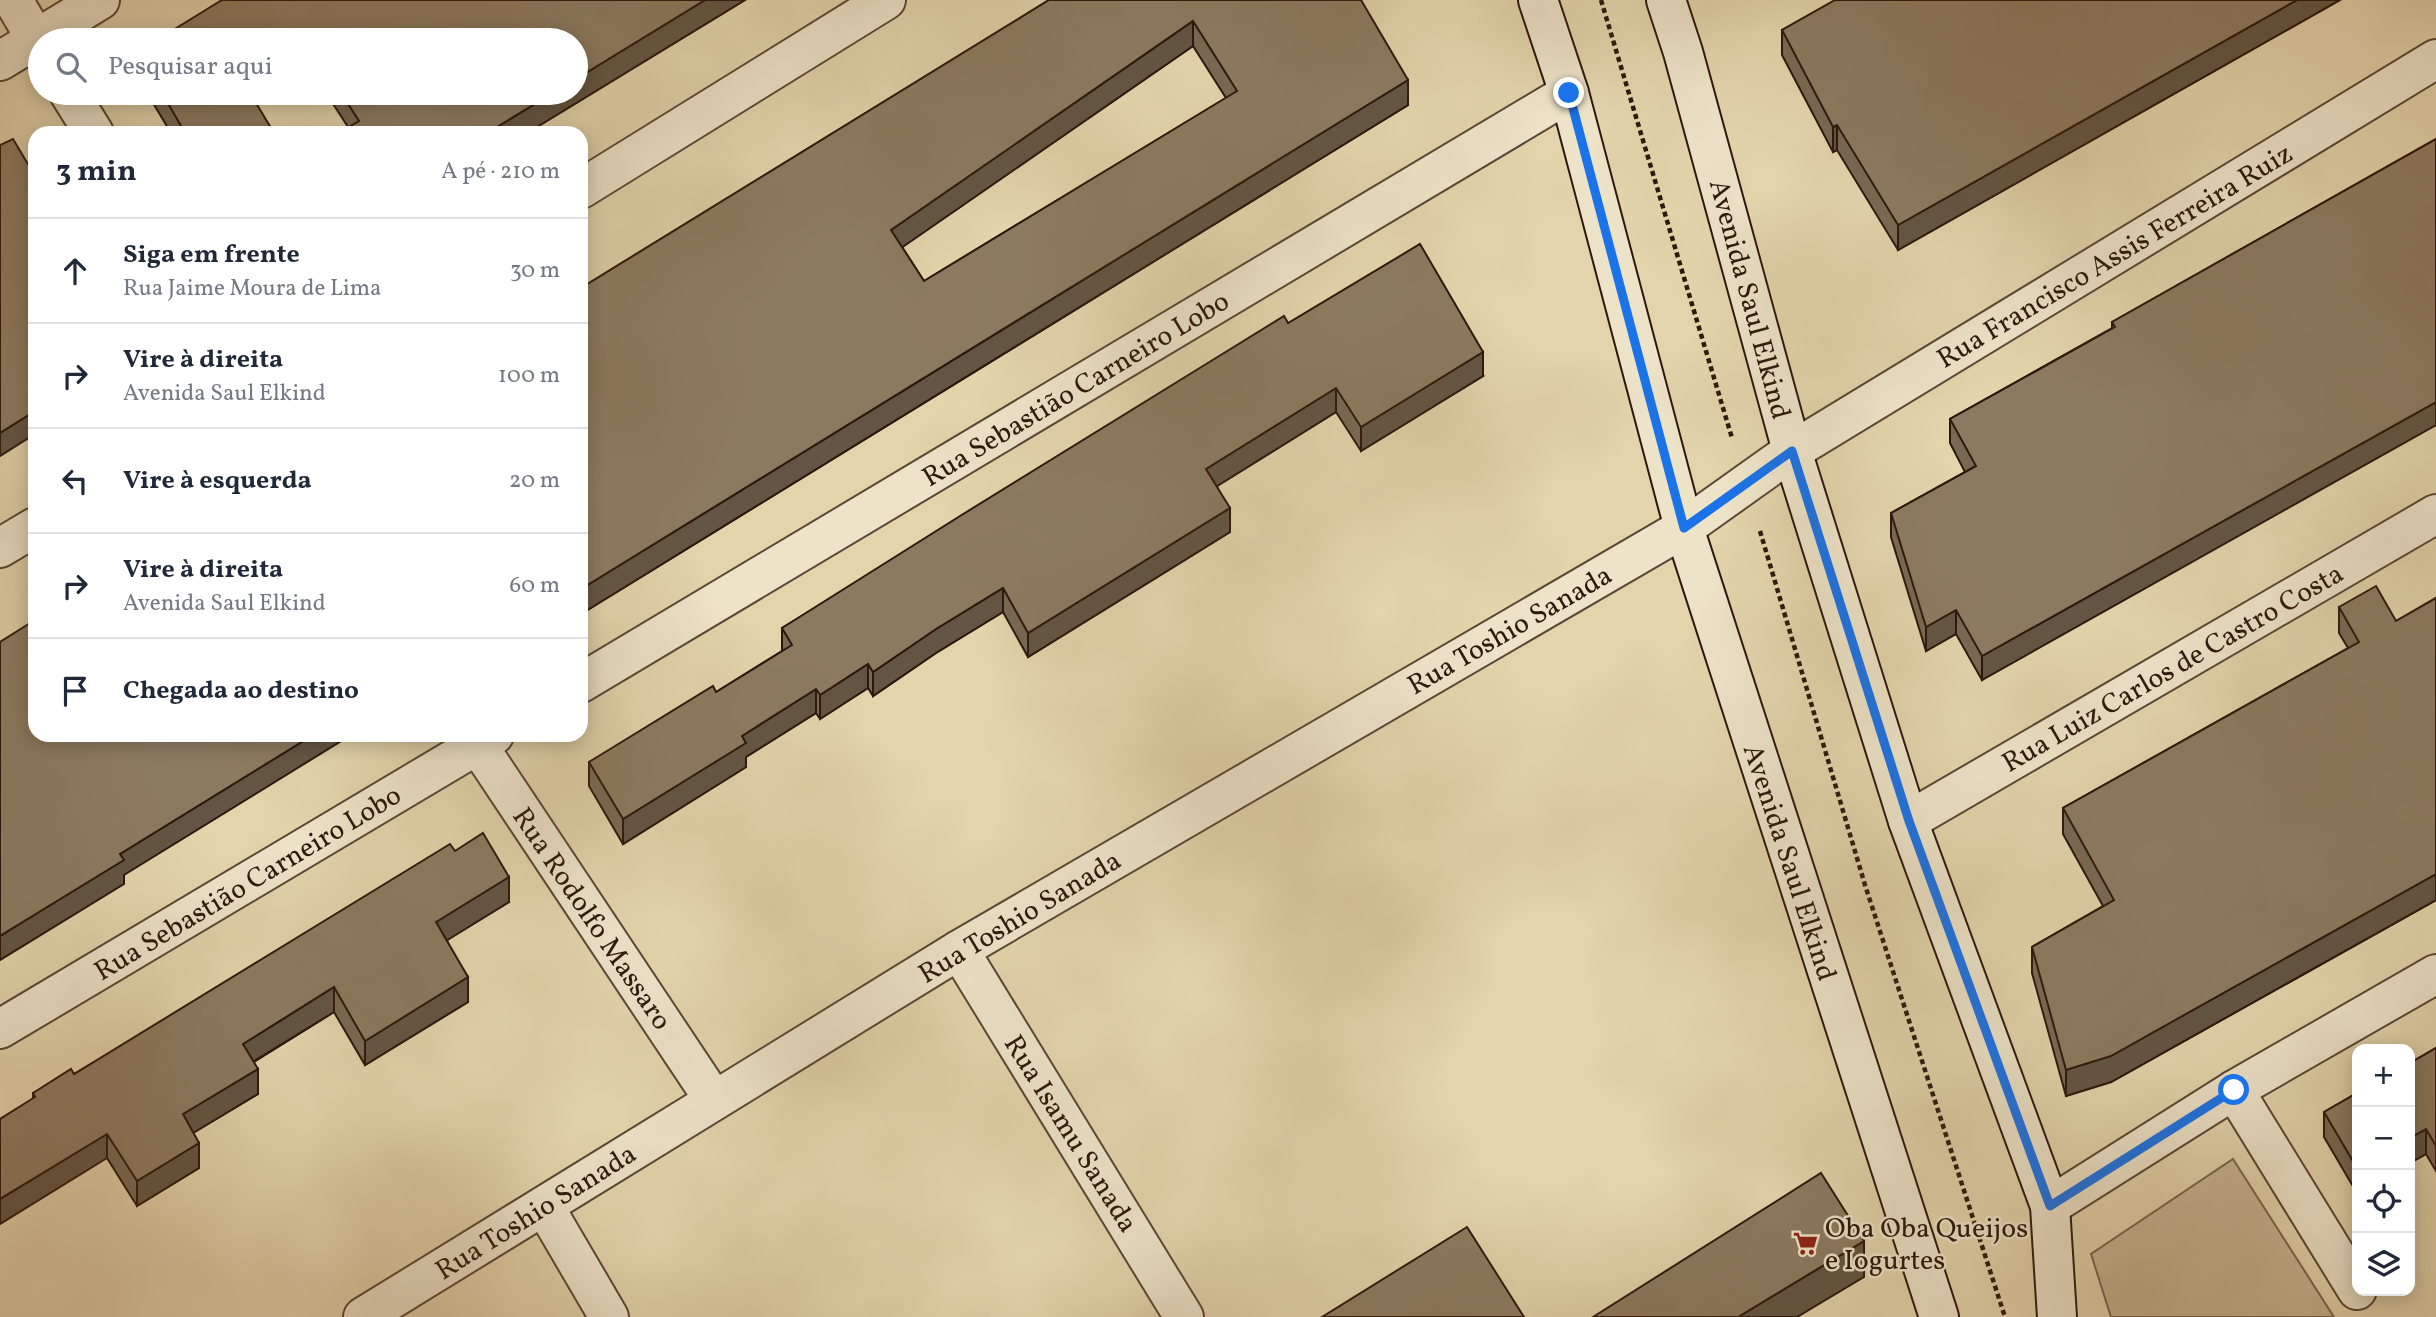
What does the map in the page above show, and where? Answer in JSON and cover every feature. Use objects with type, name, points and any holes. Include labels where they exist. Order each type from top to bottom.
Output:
[{"type":"street","points":[[13,0],[30,28]]},
{"type":"street","points":[[59,28],[100,0]]},
{"type":"street","points":[[588,185],[886,0]]},
{"type":"street","name":"Avenida Saul Elkind","points":[[1538,0],[1569,93],[1684,528],[1938,1317]]},
{"type":"street","name":"Avenida Saul Elkind","points":[[1666,0],[1683,52],[1792,451],[1909,821],[2050,1206],[2057,1317]]},
{"type":"street","points":[[0,61],[28,47]]},
{"type":"street","name":"Rua Francisco Assis Ferreira Ruiz","points":[[1746,484],[1792,451],[2436,59]]},
{"type":"street","name":"Rua Sebastião Carneiro Lobo","points":[[588,679],[1569,93]]},
{"type":"street","points":[[76,105],[90,126]]},
{"type":"street","name":"Rua Toshio Sanada","points":[[363,1317],[959,950],[1684,528],[1746,484]]},
{"type":"street","name":"Rua Luiz Carlos de Castro Costa","points":[[1909,821],[2436,514]]},
{"type":"street","points":[[0,548],[28,531]]},
{"type":"street","name":"Rua Sebastião Carneiro Lobo","points":[[0,1029],[474,742]]},
{"type":"street","name":"Rua Rodolfo Massaro","points":[[484,742],[714,1100]]},
{"type":"street","name":"Rua Isamu Sanada","points":[[959,950],[1184,1317]]},
{"type":"street","points":[[2050,1206],[2234,1090],[2436,974]]},
{"type":"street","points":[[2234,1090],[2352,1282]]},
{"type":"street","points":[[544,1206],[609,1317]]},
{"type":"street","points":[[2361,1296],[2374,1317]]},
{"type":"path","points":[[1601,0],[1865,885],[2005,1317]]},
{"type":"shaded area","points":[[2233,1159],[2334,1317],[2111,1317],[2091,1254]]},
{"type":"building","points":[[222,0],[705,0],[588,72],[588,28],[176,28]]},
{"type":"building","points":[[1049,0],[1361,0],[1408,80],[588,585],[588,284]],"holes":[[[1193,21],[1237,91],[924,281],[891,230]]]},
{"type":"building","points":[[1835,0],[2297,0],[1898,225],[1837,125],[1833,127],[1782,30]]},
{"type":"building","points":[[169,105],[257,105],[270,126],[181,126]]},
{"type":"building","points":[[349,105],[533,105],[499,126],[351,126],[359,121]]},
{"type":"building","points":[[13,139],[28,164],[28,415],[0,433],[0,145]]},
{"type":"building","points":[[2436,139],[2436,402],[1982,656],[1956,610],[1926,627],[1891,513],[1976,466],[1950,419],[2115,327],[2112,322]]},
{"type":"building","points":[[1420,244],[1483,352],[1361,427],[1336,388],[1206,469],[1230,508],[1028,633],[1003,588],[873,672],[868,664],[820,695],[816,689],[742,736],[746,743],[623,819],[589,762],[713,686],[716,692],[792,645],[782,628],[960,516],[1284,316],[1288,323]]},
{"type":"building","points":[[2376,586],[2396,621],[2436,598],[2436,874],[2111,1056],[2066,1070],[2032,947],[2114,900],[2063,808],[2359,642],[2339,607]]},
{"type":"building","points":[[28,624],[28,742],[302,742],[120,854],[124,860],[0,936],[0,642]]},
{"type":"building","points":[[483,833],[509,877],[436,922],[468,977],[365,1041],[334,987],[243,1044],[258,1069],[183,1114],[199,1143],[137,1181],[107,1134],[0,1199],[0,1119],[35,1097],[33,1093],[71,1069],[74,1074],[450,844],[455,851]]},
{"type":"building","points":[[2436,1048],[2436,1146],[2426,1129],[2415,1135],[2415,1060]]},
{"type":"building","points":[[2352,1096],[2352,1160],[2324,1112]]},
{"type":"building","points":[[1821,1173],[1864,1241],[1738,1317],[1593,1317]]},
{"type":"building","points":[[1467,1227],[1524,1317],[1322,1317]]},
{"type":"place","name":"Oba Oba Queijos e Iogurtes","points":[[1805,1243]]},
{"type":"route","points":[[1569,93],[1684,528],[1792,451],[1909,821],[2050,1206],[2234,1090]]}]
